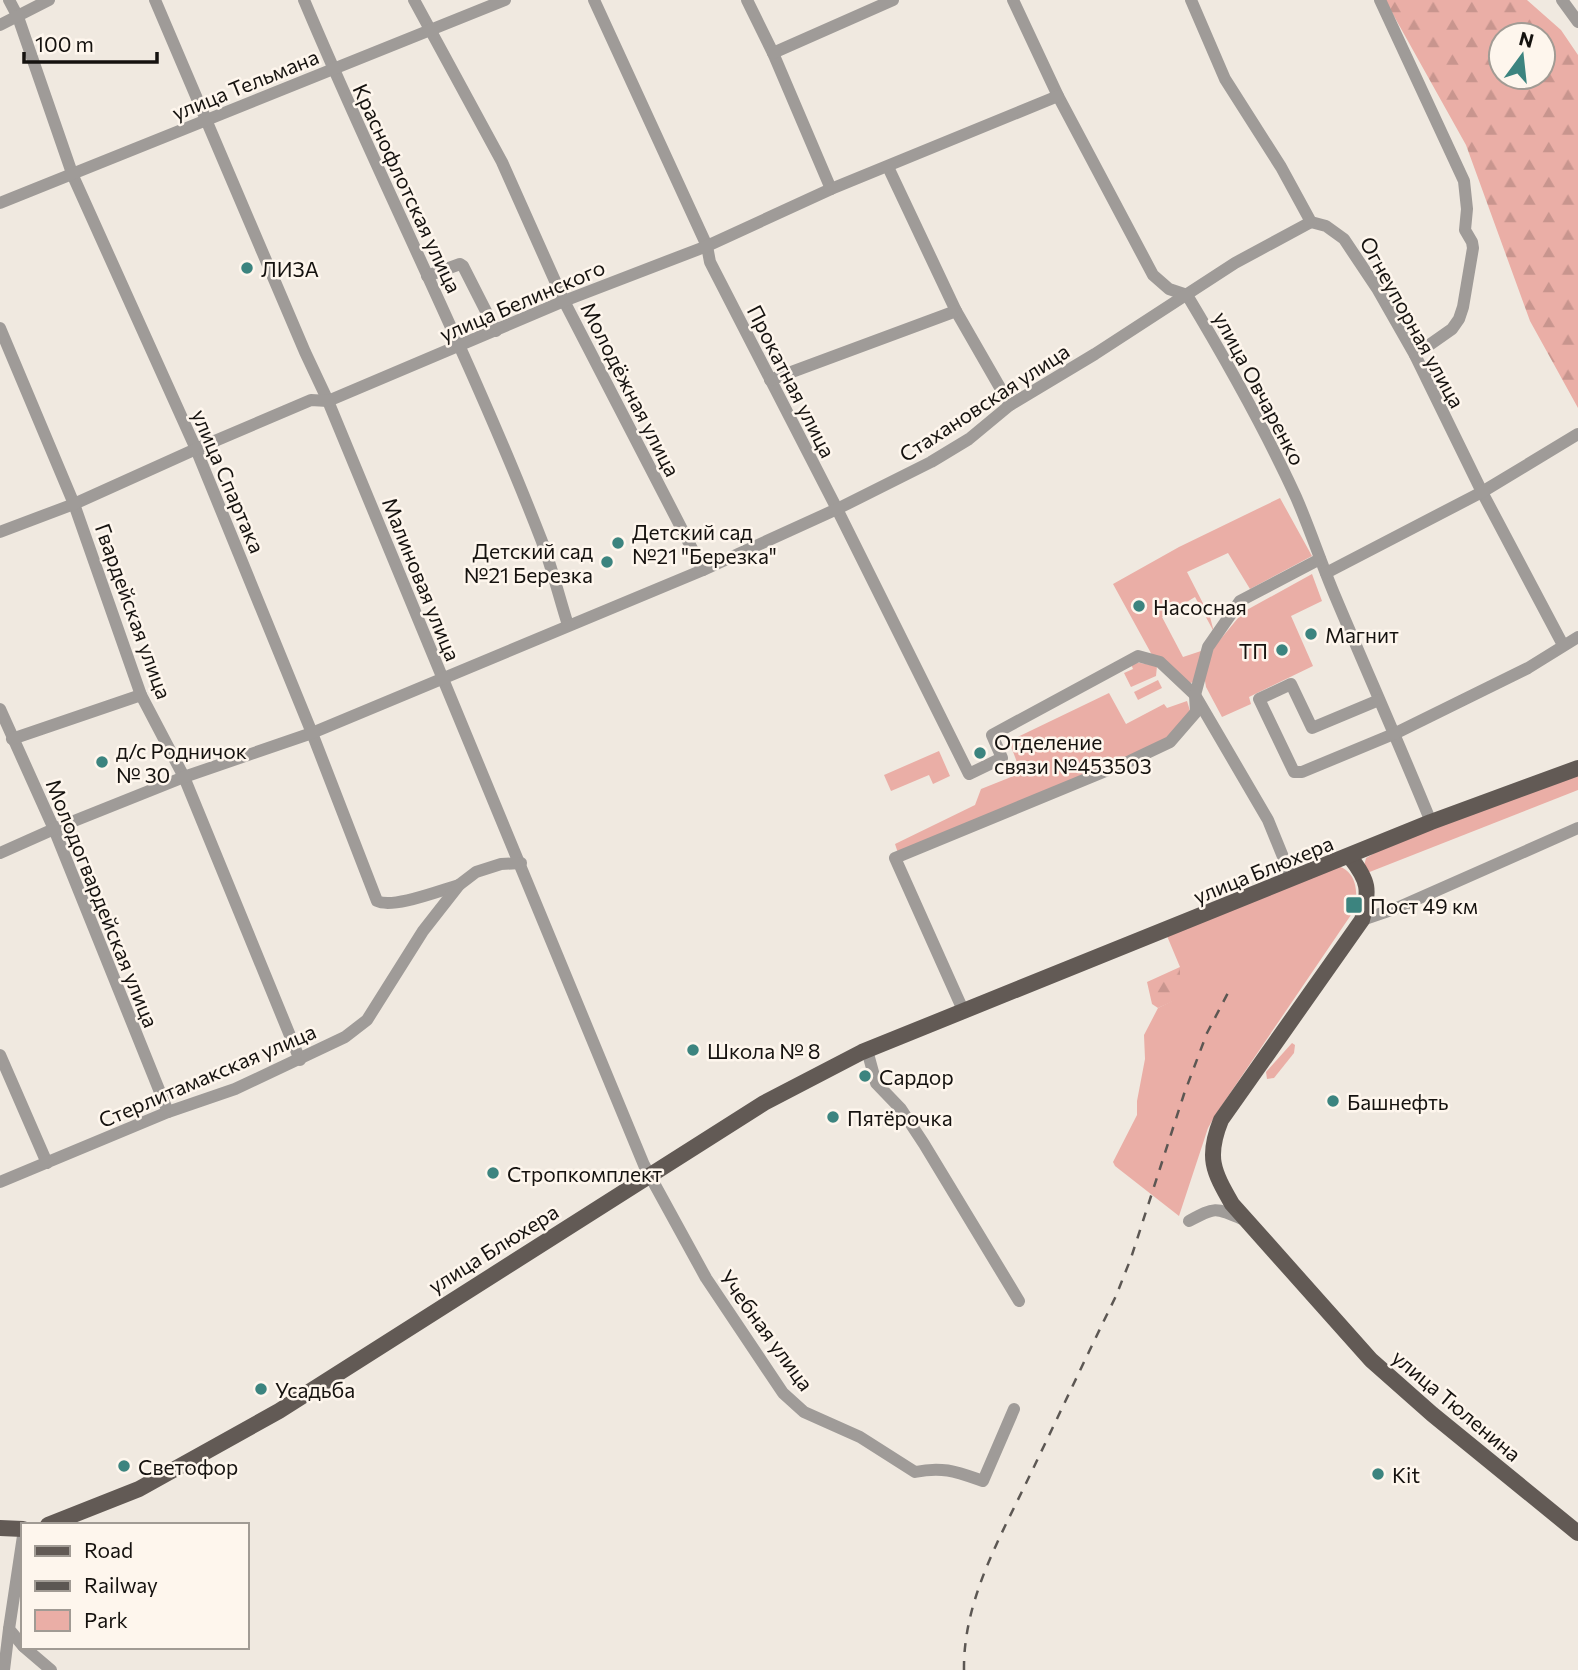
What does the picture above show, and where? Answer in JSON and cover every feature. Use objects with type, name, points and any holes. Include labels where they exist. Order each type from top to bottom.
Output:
[{"type":"main road","name":"улица Блюхера","points":[[53,1523],[139,1489],[279,1411],[764,1103],[867,1049],[1432,822],[1578,768]]},
{"type":"main road","points":[[1350,857],[1360,869],[1367,886],[1368,897],[1362,920]]},
{"type":"main road","name":"улица Тюленина","points":[[1362,920],[1228,1110],[1216,1133],[1212,1150],[1215,1174],[1231,1204],[1371,1360],[1432,1414],[1578,1533]]},
{"type":"main road","points":[[0,1528],[21,1529]]},
{"type":"street","name":"улица Спартака","points":[[9,0],[18,17],[73,176],[196,449],[312,733],[377,901],[382,904],[398,902],[459,885]]},
{"type":"street","points":[[0,25],[49,0]]},
{"type":"street","name":"Малиновая улица","points":[[155,0],[328,401],[649,1175]]},
{"type":"street","name":"Краснофлотская улица","points":[[304,0],[332,69],[460,347],[542,542],[568,625]]},
{"type":"street","name":"Молодёжная улица","points":[[414,0],[502,162],[564,301],[703,569]]},
{"type":"street","name":"улица Тельмана","points":[[0,203],[73,176],[505,0]]},
{"type":"street","name":"Прокатная улица","points":[[594,0],[707,246],[709,262],[837,509],[969,774],[1002,758],[992,735],[1138,656],[1160,662],[1195,695]]},
{"type":"street","points":[[747,0],[773,53],[831,189]]},
{"type":"street","points":[[773,53],[893,0]]},
{"type":"street","name":"улица Овчаренко","points":[[1013,0],[1058,96],[1153,275],[1170,289],[1187,295],[1222,353],[1296,497],[1432,822]]},
{"type":"street","points":[[1191,0],[1225,79],[1281,167],[1311,222]]},
{"type":"street","points":[[1380,0],[1464,181],[1467,209],[1465,230],[1472,242],[1472,259],[1459,319],[1452,330],[1415,355]]},
{"type":"street","points":[[1562,0],[1578,22]]},
{"type":"street","name":"улица Белинского","points":[[0,532],[74,504],[311,400],[328,401],[564,301],[707,246],[831,189],[1058,96]]},
{"type":"street","points":[[888,167],[956,311],[1010,405]]},
{"type":"street","name":"Стахановская улица","points":[[0,853],[184,777],[312,733],[703,569],[837,509],[931,463],[969,439],[1010,405],[1236,263],[1311,222]]},
{"type":"street","name":"Огнеупорная улица","points":[[1311,222],[1326,226],[1344,239],[1378,289],[1415,355],[1482,492],[1563,645]]},
{"type":"street","points":[[427,276],[460,264],[463,266],[496,331]]},
{"type":"street","points":[[770,380],[956,311]]},
{"type":"street","name":"Гвардейская улица","points":[[0,328],[74,504],[141,695],[184,777],[300,1060]]},
{"type":"street","points":[[1326,573],[1482,492],[1578,434]]},
{"type":"street","points":[[963,1010],[895,858],[1170,742],[1196,712],[1195,695],[1208,647],[1240,601],[1320,559]]},
{"type":"street","points":[[1379,700],[1312,728],[1291,684],[1259,699],[1294,772],[1303,772],[1396,733],[1528,668],[1578,637]]},
{"type":"street","points":[[12,739],[141,695]]},
{"type":"street","points":[[1195,695],[1268,820],[1292,879]]},
{"type":"street","name":"Молодогвардейская улица","points":[[0,709],[54,829],[168,1112]]},
{"type":"street","points":[[1362,920],[1397,908],[1578,828]]},
{"type":"street","name":"Стерлитамакская улица","points":[[0,1182],[168,1112],[235,1089],[345,1037],[367,1020],[423,932],[459,885],[476,872],[501,864],[521,863]]},
{"type":"street","points":[[867,1049],[876,1083],[901,1109],[924,1144],[1019,1301]]},
{"type":"street","points":[[0,1055],[47,1163]]},
{"type":"street","name":"Учебная улица","points":[[649,1175],[706,1278],[783,1393],[804,1412],[860,1437],[915,1472],[949,1469],[983,1481],[1014,1409]]},
{"type":"street","points":[[1189,1221],[1219,1208],[1247,1222]]},
{"type":"street","points":[[4,1670],[21,1549]]},
{"type":"street","points":[[9,1629],[21,1644]]},
{"type":"street","points":[[25,1649],[51,1670]]},
{"type":"green space","points":[[1385,0],[1527,0],[1551,21],[1487,21],[1487,91],[1557,91],[1557,26],[1578,55],[1578,408],[1530,321],[1466,145]]},
{"type":"green space","points":[[1280,498],[1312,556],[1250,589],[1228,553],[1187,572],[1210,617],[1214,632],[1195,597],[1162,617],[1183,657],[1204,650],[1195,682],[1190,683],[1152,655],[1113,584],[1179,547]]},
{"type":"green space","points":[[1312,574],[1322,601],[1291,616],[1313,666],[1249,697],[1251,704],[1222,717],[1206,687],[1204,675],[1214,647],[1243,612]]},
{"type":"green space","points":[[1135,662],[1157,666],[1156,676],[1131,687],[1124,673],[1133,669],[1131,664]]},
{"type":"green space","points":[[1158,680],[1162,688],[1138,700],[1134,692]]},
{"type":"green space","points":[[1109,693],[1126,724],[1164,704],[1167,708],[1187,701],[1191,714],[1167,741],[898,853],[895,844],[975,805],[981,789],[1021,773],[1009,741]]},
{"type":"green space","points":[[939,751],[950,776],[933,784],[929,775],[891,791],[884,775]]},
{"type":"green space","points":[[1578,774],[1578,790],[1367,873],[1364,866],[1366,858],[1385,847]]},
{"type":"green space","points":[[1338,866],[1349,873],[1355,883],[1355,909],[1216,1114],[1208,1128],[1179,1216],[1113,1162],[1137,1115],[1145,1059],[1144,1035],[1158,1008],[1180,997],[1180,967],[1167,936]]},
{"type":"green space","points":[[1180,967],[1180,998],[1158,1008],[1152,1004],[1147,982]]},
{"type":"green space","points":[[1292,1043],[1295,1045],[1294,1053],[1274,1078],[1267,1079],[1266,1072]]},
{"type":"railway","points":[[964,1670],[970,1619],[986,1569],[1116,1296],[1184,1094],[1207,1033],[1230,989]]},
{"type":"place","name":"ЛИЗА","points":[[247,268]]},
{"type":"place","name":"Детский сад №21 \"Березка\"","points":[[618,543]]},
{"type":"place","name":"Детский сад №21 Березка","points":[[607,562]]},
{"type":"place","name":"Насосная","points":[[1139,606]]},
{"type":"place","name":"Магнит","points":[[1311,634]]},
{"type":"place","name":"ТП","points":[[1282,650]]},
{"type":"place","name":"Отделение связи №453503","points":[[980,753]]},
{"type":"place","name":"д/с Родничок № 30","points":[[102,762]]},
{"type":"place","name":"Пост 49 км","points":[[1354,905]]},
{"type":"place","name":"Школа № 8","points":[[693,1050]]},
{"type":"place","name":"Сардор","points":[[865,1076]]},
{"type":"place","name":"Башнефть","points":[[1333,1101]]},
{"type":"place","name":"Пятёрочка","points":[[833,1117]]},
{"type":"place","name":"Стропкомплект","points":[[493,1173]]},
{"type":"place","name":"Усадьба","points":[[261,1389]]},
{"type":"place","name":"Светофор","points":[[124,1466]]},
{"type":"place","name":"Kit","points":[[1378,1474]]}]
